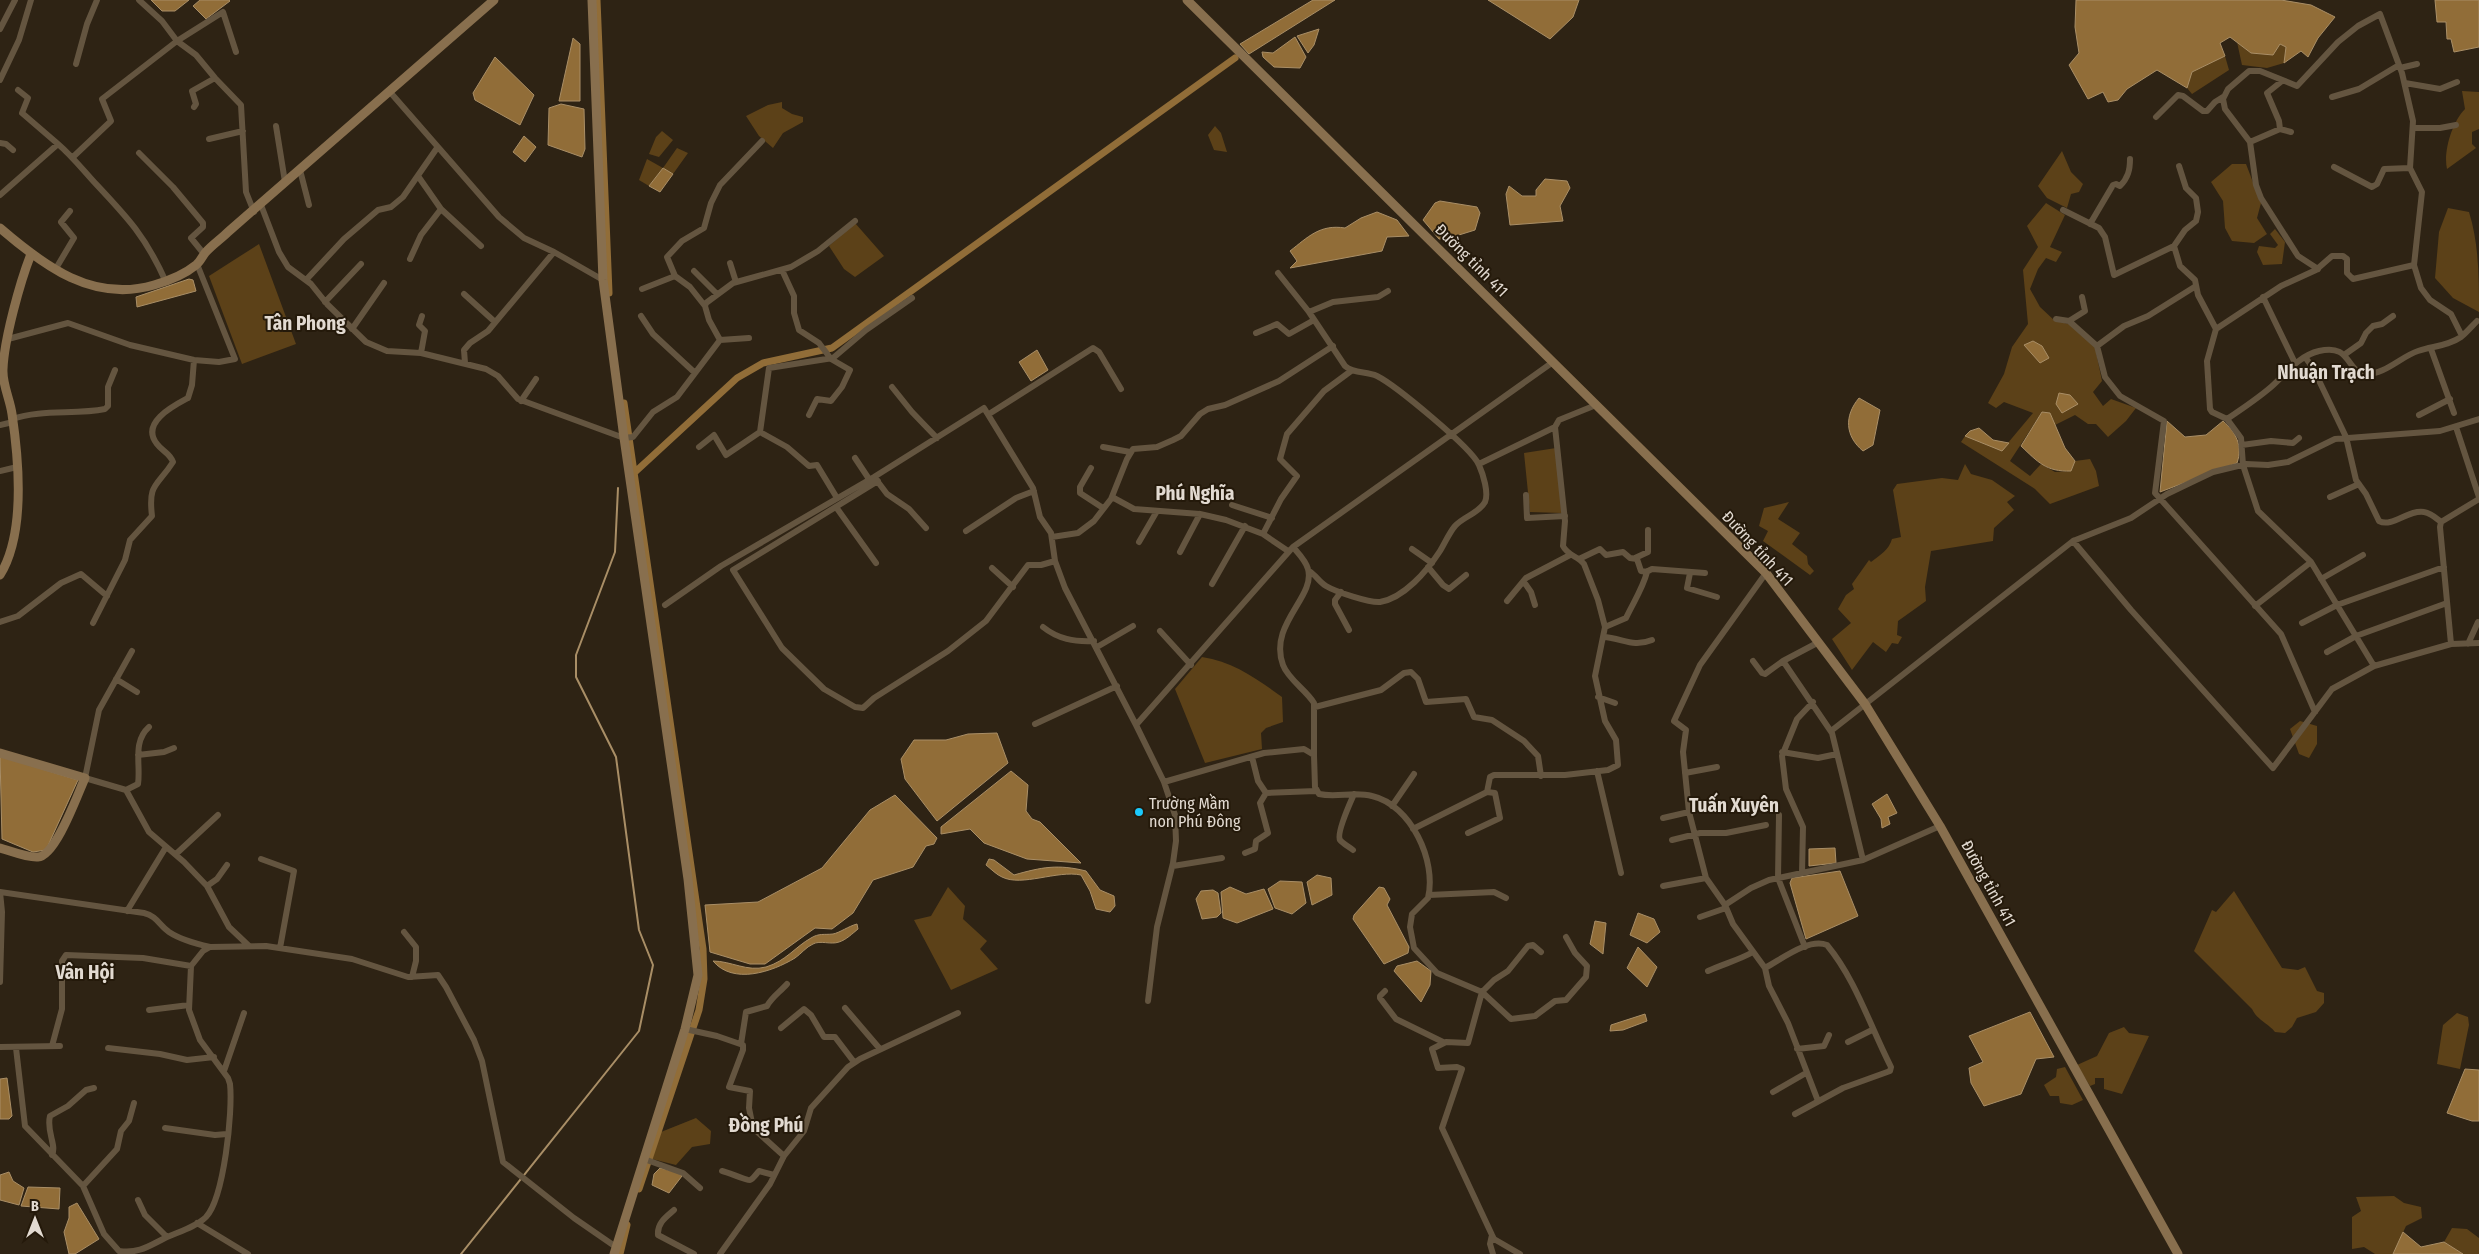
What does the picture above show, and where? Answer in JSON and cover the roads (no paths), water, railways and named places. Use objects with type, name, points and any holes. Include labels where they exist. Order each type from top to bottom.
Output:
[{"type":"main road","points":[[0,228],[31,254],[55,270],[101,290],[122,291],[166,282],[197,264],[204,254],[254,212],[285,182],[494,0]]},
{"type":"main road","points":[[592,0],[603,280],[628,438],[685,860],[698,975],[690,1030],[615,1250]]},
{"type":"main road","name":"Đường tỉnh 411","points":[[1187,0],[1766,573],[1865,704],[1940,826],[2178,1254]]},
{"type":"main road","points":[[0,576],[9,554],[18,506],[17,468],[12,420],[2,372],[8,340],[31,254]]},
{"type":"main road","points":[[0,753],[85,778],[48,854],[38,858],[0,848]]},
{"type":"street","points":[[0,29],[15,0]]},
{"type":"street","points":[[0,80],[19,40],[31,0]]},
{"type":"street","points":[[76,64],[87,24],[97,0]]},
{"type":"street","points":[[139,0],[162,21],[177,41],[196,55],[241,105],[246,192],[254,212]]},
{"type":"street","points":[[73,157],[111,121],[102,99],[177,41],[223,12],[236,52]]},
{"type":"street","points":[[2156,117],[2178,95],[2183,96],[2203,111],[2207,111],[2217,100],[2223,97],[2233,84],[2249,71],[2260,71],[2297,86],[2338,42],[2358,26],[2380,14],[2405,83],[2414,128],[2410,168],[2422,192],[2414,265],[2421,288],[2430,300],[2451,314],[2462,336]]},
{"type":"street","points":[[2332,97],[2359,89],[2399,67],[2417,64]]},
{"type":"street","points":[[194,107],[196,104],[192,91],[215,78]]},
{"type":"street","points":[[2280,130],[2279,121],[2267,94],[2282,81]]},
{"type":"street","points":[[2405,83],[2440,89],[2457,82]]},
{"type":"street","points":[[18,90],[26,95],[29,100],[22,113],[73,157],[135,226],[155,256],[166,282]]},
{"type":"street","points":[[390,92],[498,217],[524,238],[554,252],[603,280]]},
{"type":"street","points":[[2223,97],[2225,109],[2250,142],[2256,185],[2261,198],[2298,256],[2318,268]]},
{"type":"street","points":[[2414,128],[2440,128],[2456,125]]},
{"type":"street","points":[[276,126],[285,182]]},
{"type":"street","points":[[2250,142],[2280,130],[2290,132]]},
{"type":"street","points":[[209,139],[243,131]]},
{"type":"street","points":[[720,340],[709,320],[705,306],[690,287],[675,276],[668,257],[682,242],[704,228],[711,203],[720,185],[762,141]]},
{"type":"street","points":[[0,142],[13,150]]},
{"type":"street","points":[[0,195],[58,144]]},
{"type":"street","points":[[306,280],[344,239],[378,210],[391,207],[403,196],[437,148]]},
{"type":"street","points":[[139,153],[203,223],[203,227],[191,238],[204,254]]},
{"type":"street","points":[[2090,224],[2112,185],[2120,186],[2129,173],[2130,159]]},
{"type":"street","points":[[2063,210],[2099,228],[2105,237],[2114,275],[2174,246],[2185,230],[2196,221],[2198,212],[2196,198],[2186,188],[2179,166]]},
{"type":"street","points":[[2334,167],[2372,187],[2377,184],[2384,169],[2410,168]]},
{"type":"street","points":[[300,170],[309,205]]},
{"type":"street","points":[[418,176],[441,210],[482,246]]},
{"type":"street","points":[[261,205],[285,262],[292,271],[306,280],[325,302],[366,342],[379,348],[421,353],[465,363],[492,372],[521,401],[628,438],[653,412],[677,397],[720,340],[749,338]]},
{"type":"street","points":[[410,259],[421,235],[441,210]]},
{"type":"street","points":[[55,270],[74,238],[61,222],[70,212]]},
{"type":"street","points":[[705,306],[717,294],[736,282],[782,270],[818,251],[855,221]]},
{"type":"street","points":[[2174,246],[2180,266],[2195,280],[2198,295],[2216,329]]},
{"type":"street","points":[[465,363],[464,350],[467,346],[495,322],[554,252]]},
{"type":"street","points":[[2374,666],[2311,562],[2258,511],[2243,464],[2242,438],[2228,419],[2212,412],[2209,406],[2207,360],[2216,329],[2280,286],[2318,268],[2330,257],[2337,255],[2347,259],[2347,273],[2353,279],[2414,265]]},
{"type":"street","points":[[730,263],[736,282]]},
{"type":"street","points":[[8,340],[68,323],[130,346],[194,360],[219,362],[235,359],[197,264]]},
{"type":"street","points":[[325,302],[362,264]]},
{"type":"street","points":[[782,270],[794,296],[794,312],[799,330],[804,335],[820,343],[831,359],[848,368],[850,372],[831,401],[817,399],[808,415]]},
{"type":"street","points":[[694,271],[717,294]]},
{"type":"street","points":[[1112,497],[1134,509],[1200,514],[1245,526],[1291,549],[1306,564],[1309,572],[1324,585],[1358,596],[1368,602],[1381,602],[1393,597],[1411,584],[1430,565],[1457,524],[1478,511],[1486,501],[1486,490],[1479,464],[1452,434],[1380,378],[1364,372],[1351,371],[1345,366],[1309,312],[1278,273]]},
{"type":"street","points":[[642,289],[675,276]]},
{"type":"street","points":[[352,329],[384,283]]},
{"type":"street","points":[[2097,346],[2124,326],[2148,316],[2196,286]]},
{"type":"street","points":[[1309,312],[1333,302],[1378,297],[1388,291]]},
{"type":"street","points":[[464,294],[495,322]]},
{"type":"street","points":[[2069,321],[2085,310],[2082,297]]},
{"type":"street","points":[[699,447],[714,435],[726,455],[760,432],[768,370],[831,359],[866,330],[912,298]]},
{"type":"street","points":[[2263,298],[2295,364]]},
{"type":"street","points":[[421,353],[425,331],[418,324],[422,316]]},
{"type":"street","points":[[641,316],[653,334],[694,372]]},
{"type":"street","points":[[2344,355],[2361,343],[2366,333],[2373,326],[2382,324],[2393,316]]},
{"type":"street","points":[[2056,318],[2069,321],[2097,346],[2105,377],[2120,396],[2164,421],[2155,493],[2281,634],[2315,712]]},
{"type":"street","points":[[1256,333],[1277,324],[1289,334],[1314,320]]},
{"type":"street","points":[[2228,419],[2271,387],[2295,364],[2317,352],[2330,349],[2341,351],[2362,372],[2368,374],[2380,371],[2417,351],[2431,349],[2462,336],[2477,321]]},
{"type":"street","points":[[1052,537],[1078,533],[1087,529],[1112,497],[1130,452],[1136,448],[1157,447],[1181,436],[1200,414],[1208,409],[1225,405],[1279,381],[1332,346]]},
{"type":"street","points":[[989,414],[1093,348],[1098,352],[1121,390]]},
{"type":"street","points":[[2431,349],[2454,413]]},
{"type":"street","points":[[2305,357],[2313,368],[2346,437],[2359,484],[2369,499],[2376,517],[2382,522],[2420,512],[2430,514],[2441,522]]},
{"type":"street","points":[[93,622],[125,560],[130,540],[152,516],[150,495],[152,488],[173,462],[171,456],[157,444],[152,434],[156,421],[165,411],[188,398],[192,385],[194,360]]},
{"type":"street","points":[[1136,725],[1191,665],[1291,549],[1553,362]]},
{"type":"street","points":[[0,425],[24,415],[105,409],[108,406],[108,387],[115,370]]},
{"type":"street","points":[[1264,534],[1279,502],[1297,476],[1280,459],[1286,438],[1324,391],[1351,371]]},
{"type":"street","points":[[521,401],[536,379]]},
{"type":"street","points":[[892,387],[912,412],[937,438]]},
{"type":"street","points":[[2419,415],[2450,399]]},
{"type":"street","points":[[1487,792],[1491,776],[1523,774],[1541,776],[1565,775],[1608,770],[1618,765],[1619,757],[1616,740],[1605,721],[1598,697],[1595,676],[1605,627],[1594,589],[1584,564],[1579,559],[1570,555],[1563,546],[1565,516],[1555,427],[1557,421],[1596,405]]},
{"type":"street","points":[[1055,561],[1042,565],[1029,565],[992,616],[948,651],[874,698],[862,708],[855,707],[824,689],[782,648],[733,570],[836,507],[875,479],[984,408],[1034,491],[1040,517],[1052,537],[1055,561],[1065,588],[1117,686],[1164,782],[1176,822],[1173,866],[1157,927],[1148,1000]]},
{"type":"street","points":[[1831,731],[2073,541],[2132,518],[2159,499],[2213,472],[2243,464],[2268,465],[2288,462],[2335,439],[2440,431],[2479,419]]},
{"type":"street","points":[[1479,464],[1555,427]]},
{"type":"street","points":[[2441,522],[2479,498],[2456,427]]},
{"type":"street","points":[[760,432],[786,446],[809,466],[817,465],[836,498]]},
{"type":"street","points":[[2242,445],[2271,440],[2292,443],[2298,438]]},
{"type":"street","points":[[1103,447],[1130,452]]},
{"type":"street","points":[[855,458],[890,497],[909,508],[926,528]]},
{"type":"street","points":[[0,471],[17,468]]},
{"type":"street","points":[[1092,468],[1080,487],[1080,493],[1103,508]]},
{"type":"street","points":[[665,605],[721,566],[836,498],[875,479]]},
{"type":"street","points":[[2330,498],[2359,484]]},
{"type":"street","points":[[966,531],[1016,498],[1034,491]]},
{"type":"street","points":[[1526,495],[1526,517],[1565,516]]},
{"type":"street","points":[[1232,505],[1272,518]]},
{"type":"street","points":[[836,507],[876,563]]},
{"type":"street","points":[[1139,542],[1157,511]]},
{"type":"street","points":[[1180,552],[1200,514]]},
{"type":"street","points":[[2441,522],[2451,644]]},
{"type":"street","points":[[1212,584],[1245,526]]},
{"type":"street","points":[[1579,559],[1600,549],[1606,555],[1624,552],[1630,558],[1635,558],[1648,552],[1648,530]]},
{"type":"street","points":[[2073,541],[2273,768],[2332,689],[2374,666],[2451,644],[2479,643]]},
{"type":"street","points":[[1412,549],[1430,565],[1443,585],[1449,589],[1466,575]]},
{"type":"street","points":[[1507,601],[1532,574],[1570,555]]},
{"type":"street","points":[[2321,578],[2363,555]]},
{"type":"street","points":[[1635,558],[1638,560],[1641,571],[1646,572],[1652,569],[1705,573]]},
{"type":"street","points":[[2255,606],[2311,562]]},
{"type":"street","points":[[2302,623],[2337,605],[2444,567]]},
{"type":"street","points":[[992,568],[1013,587]]},
{"type":"street","points":[[1309,572],[1306,586],[1284,625],[1280,657],[1284,668],[1309,695],[1315,707],[1314,755],[1316,791]]},
{"type":"street","points":[[1605,627],[1626,618],[1633,601],[1642,587],[1646,572]]},
{"type":"street","points":[[1690,573],[1687,588],[1716,597]]},
{"type":"street","points":[[1766,573],[1700,664],[1675,719],[1675,723],[1686,730],[1683,752],[1689,812],[1706,878],[1726,907],[1733,924],[1765,968],[1769,986],[1788,1023],[1818,1100]]},
{"type":"street","points":[[0,622],[18,616],[61,583],[80,574],[107,596]]},
{"type":"street","points":[[1524,582],[1532,592],[1535,605]]},
{"type":"street","points":[[1341,592],[1334,600],[1349,630]]},
{"type":"street","points":[[2327,652],[2356,636],[2448,603]]},
{"type":"street","points":[[2468,644],[2478,622]]},
{"type":"street","points":[[1043,627],[1062,638],[1095,644],[1133,626]]},
{"type":"street","points":[[1160,630],[1191,665]]},
{"type":"street","points":[[1603,637],[1615,638],[1638,645],[1652,640]]},
{"type":"street","points":[[1753,661],[1764,674],[1783,661],[1819,642]]},
{"type":"street","points":[[132,651],[99,710],[85,778],[126,790],[138,784],[140,740],[149,727]]},
{"type":"street","points":[[1783,661],[1813,702],[1831,731],[1863,860]]},
{"type":"street","points":[[1315,707],[1381,690],[1404,673],[1411,672],[1418,678],[1426,702],[1466,699],[1474,717],[1492,720],[1524,742],[1538,756],[1541,776]]},
{"type":"street","points":[[116,679],[137,692]]},
{"type":"street","points":[[1035,724],[1117,686]]},
{"type":"street","points":[[1598,697],[1615,703]]},
{"type":"street","points":[[1802,873],[1803,827],[1786,789],[1782,752],[1797,719],[1813,702]]},
{"type":"street","points":[[138,755],[164,752],[174,748]]},
{"type":"street","points":[[1164,782],[1252,757],[1288,750],[1308,750],[1314,755]]},
{"type":"street","points":[[1782,752],[1818,758],[1837,754]]},
{"type":"street","points":[[1252,757],[1258,781],[1266,793]]},
{"type":"street","points":[[1685,773],[1717,767]]},
{"type":"street","points":[[1597,771],[1621,873]]},
{"type":"street","points":[[1392,806],[1414,774]]},
{"type":"street","points":[[126,790],[149,832],[176,854],[207,886],[229,928],[248,945]]},
{"type":"street","points":[[1266,793],[1316,791],[1319,794],[1329,796],[1354,794],[1373,796],[1392,806],[1413,829],[1427,862],[1430,883],[1429,896],[1412,914],[1410,927],[1414,948],[1437,973],[1482,992],[1505,1015],[1514,1019],[1536,1016],[1555,1001],[1566,1000],[1586,977],[1588,971],[1585,963],[1574,953],[1566,937]]},
{"type":"street","points":[[1413,829],[1487,792],[1495,793],[1497,795],[1500,818],[1468,833]]},
{"type":"street","points":[[1245,853],[1255,848],[1256,841],[1268,833],[1260,803],[1266,793]]},
{"type":"street","points":[[1353,850],[1342,842],[1340,836],[1346,813],[1354,794]]},
{"type":"street","points":[[1663,818],[1689,812]]},
{"type":"street","points":[[176,854],[218,815]]},
{"type":"street","points":[[1779,815],[1778,878],[1805,947]]},
{"type":"street","points":[[1672,840],[1695,834],[1726,833],[1766,825]]},
{"type":"street","points":[[1700,917],[1726,907],[1751,888],[1778,878],[1863,860],[1940,826]]},
{"type":"street","points":[[127,911],[166,847]]},
{"type":"street","points":[[1173,866],[1222,858]]},
{"type":"street","points":[[261,859],[294,871],[280,948]]},
{"type":"street","points":[[207,886],[217,879],[227,865]]},
{"type":"street","points":[[1663,886],[1706,878]]},
{"type":"street","points":[[0,982],[2,944],[0,892],[152,915],[172,933],[197,944],[280,948],[352,959],[391,973],[412,977],[438,975],[446,987],[482,1061],[502,1162],[615,1250]]},
{"type":"street","points":[[1429,896],[1494,892],[1506,898]]},
{"type":"street","points":[[404,932],[414,942],[416,947],[416,961],[412,977]]},
{"type":"street","points":[[1765,968],[1805,947],[1816,944],[1827,945],[1838,958],[1852,981],[1872,1030],[1891,1067],[1890,1071],[1843,1088],[1795,1114]]},
{"type":"street","points":[[1385,991],[1380,998],[1396,1019],[1443,1042],[1468,1044],[1482,992],[1494,980],[1508,971],[1529,945],[1541,952]]},
{"type":"street","points":[[16,1048],[25,1126],[83,1186],[104,1234],[119,1252],[138,1252],[197,1223],[206,1218],[213,1207],[221,1180],[231,1090],[228,1078],[195,1030],[190,1016],[191,966],[210,946]]},
{"type":"street","points":[[1708,971],[1730,960],[1742,958],[1753,952]]},
{"type":"street","points":[[52,1046],[61,1015],[62,960],[66,955],[142,958],[191,966]]},
{"type":"street","points":[[784,1156],[753,1128],[749,1108],[750,1091],[729,1087],[744,1050],[741,1044],[746,1012],[767,1006],[772,997],[781,992],[786,984]]},
{"type":"street","points":[[149,1010],[189,1005]]},
{"type":"street","points":[[846,1008],[880,1049]]},
{"type":"street","points":[[781,1028],[804,1009],[811,1015],[824,1038],[835,1038],[854,1062]]},
{"type":"street","points":[[224,1071],[244,1013]]},
{"type":"street","points":[[720,1254],[774,1175],[784,1156],[804,1131],[811,1108],[854,1062],[958,1014]]},
{"type":"street","points":[[690,1030],[741,1044]]},
{"type":"street","points":[[1848,1042],[1872,1030]]},
{"type":"street","points":[[1797,1049],[1824,1046],[1829,1035]]},
{"type":"street","points":[[1443,1042],[1432,1049],[1438,1068],[1457,1067],[1462,1069],[1442,1128],[1494,1239],[1520,1254]]},
{"type":"street","points":[[0,1047],[60,1046]]},
{"type":"street","points":[[108,1048],[160,1054],[187,1060],[214,1056]]},
{"type":"street","points":[[1772,1092],[1806,1073]]},
{"type":"street","points":[[52,1155],[53,1147],[48,1126],[50,1116],[68,1106],[86,1090],[94,1088]]},
{"type":"street","points":[[83,1186],[117,1149],[122,1130],[129,1121],[134,1103]]},
{"type":"street","points":[[164,1128],[215,1135],[227,1134]]},
{"type":"street","points":[[646,1159],[683,1173],[700,1188]]},
{"type":"street","points":[[722,1171],[748,1180],[752,1180],[759,1171],[774,1175]]},
{"type":"street","points":[[138,1200],[145,1215],[168,1237]]},
{"type":"street","points":[[674,1210],[662,1221],[658,1234],[694,1254]]},
{"type":"street","points":[[197,1223],[248,1254]]},
{"type":"street","points":[[1492,1235],[1490,1244],[1493,1254]]},
{"type":"waterway","points":[[597,0],[609,293]]},
{"type":"waterway","points":[[634,473],[737,378],[763,363],[832,348],[1235,58]]},
{"type":"waterway","points":[[624,403],[703,949],[704,979],[699,1010],[639,1189]]},
{"type":"waterway","points":[[461,1254],[639,1031],[653,965],[639,930],[616,757],[576,677],[576,655],[615,552],[618,488]]},
{"type":"waterway","points":[[620,1254],[627,1225]]},
{"type":"place","name":"Trường Mầm non Phú Đông","points":[[1139,812]]},
{"type":"district","name":"Tân Phong","points":[[305,323]]},
{"type":"district","name":"Nhuận Trạch","points":[[2326,372]]},
{"type":"district","name":"Phú Nghĩa","points":[[1195,493]]},
{"type":"district","name":"Tuấn Xuyên","points":[[1734,805]]},
{"type":"district","name":"Vân Hội","points":[[85,972]]},
{"type":"district","name":"Đồng Phú","points":[[766,1125]]}]
